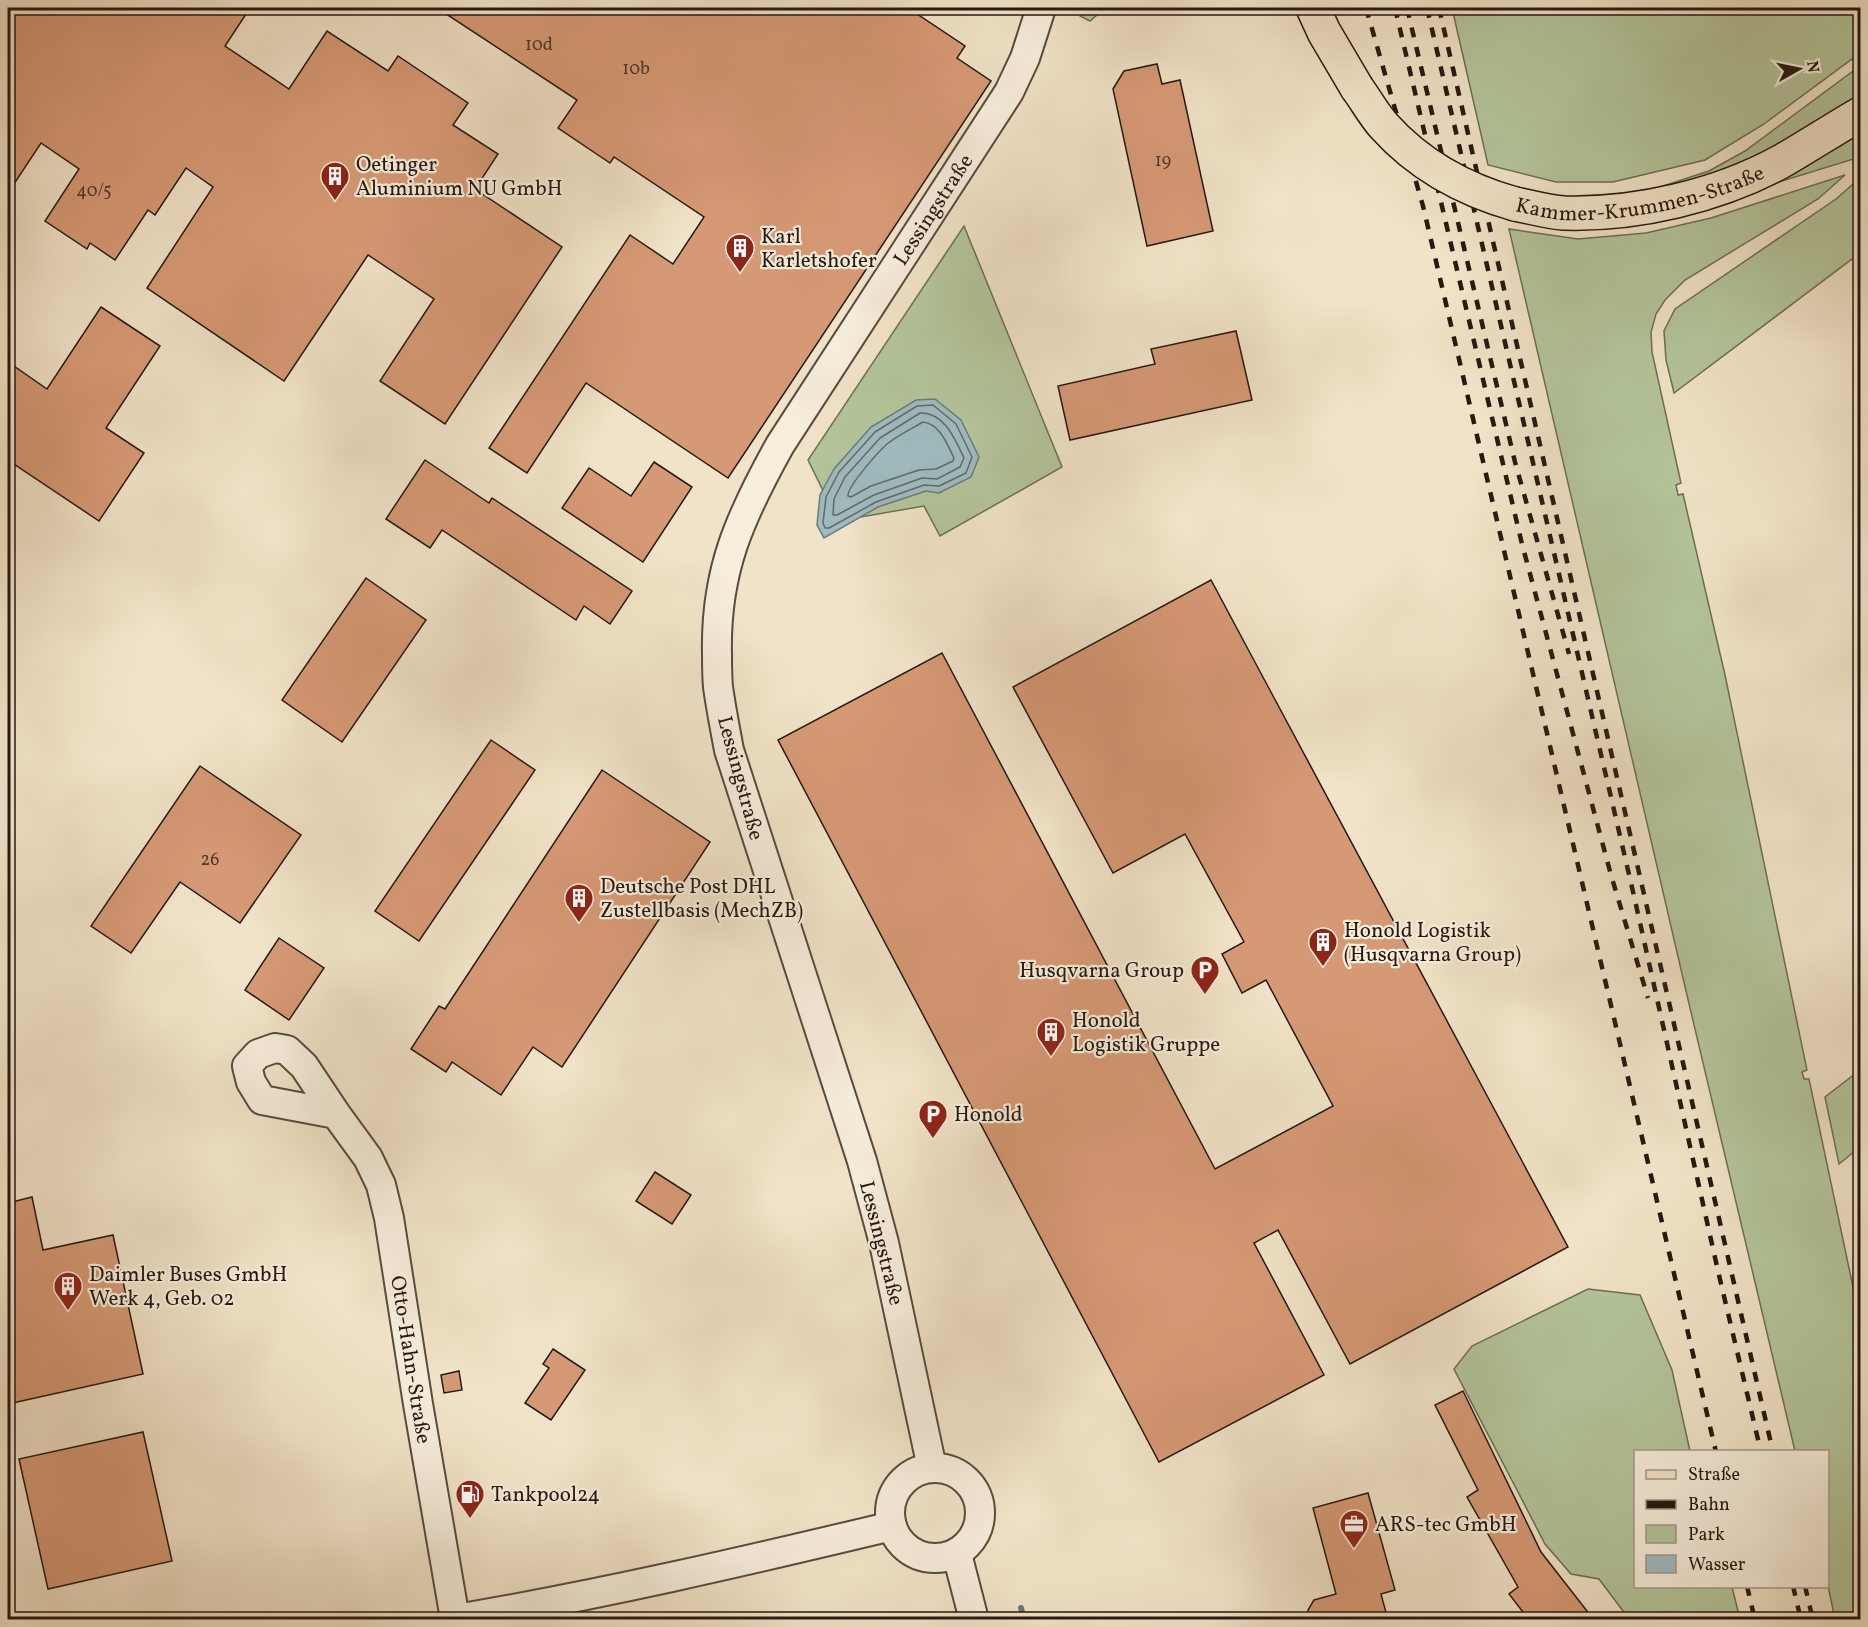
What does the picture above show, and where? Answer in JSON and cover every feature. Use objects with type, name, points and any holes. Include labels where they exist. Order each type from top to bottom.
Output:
[{"type":"main road","name":"Kammer-Krummen-Straße","points":[[1313,8],[1324,32],[1357,88],[1383,124],[1425,164],[1488,197],[1515,204],[1562,213],[1610,212],[1666,204],[1726,185],[1780,162],[1860,114]]},
{"type":"street","name":"Lessingstraße","points":[[932,1468],[884,1243],[862,1161],[729,750],[718,685],[718,606],[724,570],[753,493],[780,446],[1009,92],[1025,58],[1041,8]]},
{"type":"street","name":"Otto-Hahn-Straße","points":[[336,1114],[368,1158],[381,1185],[389,1218],[453,1619],[684,1576],[892,1526]]},
{"type":"street","points":[[932,1468],[945,1469],[958,1474],[969,1483],[976,1495],[980,1516],[975,1538],[957,1554],[936,1559],[921,1557],[908,1550],[898,1539],[892,1526],[890,1513],[892,1499],[898,1487],[919,1471],[932,1468]]},
{"type":"street","points":[[957,1554],[974,1620]]},
{"type":"green space","points":[[1083,8],[1105,8],[1090,21],[1080,16]]},
{"type":"green space","points":[[1452,8],[1730,8],[1731,10],[1741,8],[1860,8],[1860,53],[1764,124],[1705,160],[1613,182],[1556,182],[1488,165]]},
{"type":"green space","points":[[1860,66],[1860,101],[1752,161],[1660,192],[1619,196],[1660,187],[1709,171],[1745,151]]},
{"type":"green space","points":[[1860,128],[1860,157],[1746,192]]},
{"type":"green space","points":[[1845,175],[1818,199],[1685,280],[1665,300],[1656,314],[1651,332],[1652,352],[1681,483],[1676,485],[1678,495],[1683,494],[1725,675],[1807,1070],[1802,1072],[1804,1079],[1809,1079],[1860,1320],[1860,1620],[1835,1619],[1828,1588],[1829,1450],[1795,1450],[1509,229],[1578,239],[1646,233],[1711,218]]},
{"type":"green space","points":[[1860,178],[1860,253],[1674,393],[1666,360],[1664,331],[1675,309],[1836,199]]},
{"type":"green space","points":[[964,226],[1062,467],[940,536],[924,506],[838,521],[808,460]]},
{"type":"green space","points":[[1860,1070],[1860,1147],[1839,1164],[1825,1097]]},
{"type":"green space","points":[[1588,1289],[1640,1295],[1672,1370],[1690,1450],[1634,1450],[1634,1588],[1732,1588],[1740,1619],[1629,1619],[1599,1579],[1571,1574],[1545,1544],[1454,1369],[1472,1346]]},
{"type":"water","points":[[935,399],[961,420],[979,457],[971,477],[939,493],[926,491],[878,507],[824,538],[817,525],[820,495],[834,469],[871,427],[916,400]]},
{"type":"building","name":"Oetinger Aluminium NU GmbH","points":[[11,8],[250,8],[225,46],[289,89],[327,31],[388,71],[398,56],[468,103],[453,125],[498,154],[475,189],[562,247],[445,424],[380,381],[434,299],[368,255],[284,381],[147,288],[213,187],[186,168],[155,215],[148,210],[115,260],[90,243],[87,249],[45,221],[79,169],[41,143],[8,193],[8,13]]},
{"type":"building","points":[[437,8],[908,8],[965,46],[957,58],[991,81],[728,478],[586,383],[527,473],[489,448],[630,235],[673,264],[704,217],[614,157],[610,163],[558,128],[577,100]]},
{"type":"building","points":[[1157,64],[1162,84],[1180,80],[1213,231],[1147,246],[1113,89],[1124,71]]},
{"type":"building","points":[[101,307],[160,346],[106,428],[144,453],[99,521],[8,460],[8,362],[47,389]]},
{"type":"building","points":[[1236,331],[1252,400],[1070,440],[1058,386],[1155,364],[1151,349]]},
{"type":"building","points":[[425,460],[489,503],[492,498],[632,591],[610,624],[584,606],[576,620],[442,530],[430,548],[386,519]]},
{"type":"building","points":[[654,462],[692,487],[643,562],[562,508],[589,468],[631,496]]},
{"type":"building","points":[[366,578],[426,620],[342,742],[282,700]]},
{"type":"building","points":[[1211,580],[1568,1247],[1350,1364],[1278,1230],[1254,1243],[1324,1375],[1159,1462],[778,740],[942,653],[1215,1169],[1333,1106],[1266,980],[1242,993],[1222,954],[1244,942],[1185,834],[1113,873],[1013,687]]},
{"type":"building","points":[[491,740],[535,770],[419,941],[375,911]]},
{"type":"building","points":[[200,766],[301,835],[240,923],[180,882],[131,953],[91,926]]},
{"type":"building","name":"Deutsche Post DHL Zustellbasis (MechZB)","points":[[602,770],[710,842],[562,1067],[533,1047],[501,1095],[452,1062],[446,1072],[411,1049],[439,1006],[445,1009]]},
{"type":"building","points":[[279,938],[324,968],[289,1020],[245,990]]},
{"type":"building","points":[[655,1172],[691,1195],[672,1224],[636,1201]]},
{"type":"building","name":"Daimler Buses GmbH Werk 4, Geb. 02","points":[[32,1197],[43,1250],[113,1235],[143,1374],[8,1404],[8,1203]]},
{"type":"building","points":[[553,1349],[585,1370],[551,1420],[525,1403],[549,1368],[543,1364]]},
{"type":"building","points":[[459,1371],[462,1390],[444,1393],[441,1375]]},
{"type":"building","points":[[1463,1391],[1541,1552],[1594,1620],[1529,1620],[1509,1594],[1518,1587],[1467,1497],[1478,1490],[1435,1405]]},
{"type":"building","points":[[143,1432],[172,1561],[48,1589],[19,1459]]},
{"type":"building","name":"ARS-tec GmbH","points":[[1368,1493],[1395,1590],[1381,1594],[1388,1620],[1308,1620],[1308,1610],[1314,1600],[1336,1594],[1313,1508]]},
{"type":"waterway","points":[[1021,1608],[1024,1620]]},
{"type":"railway","points":[[1366,8],[1423,206],[1716,1450]]},
{"type":"railway","points":[[1395,8],[1522,544],[1611,875],[1648,998]]},
{"type":"railway","points":[[1407,8],[1515,462],[1569,654]]},
{"type":"railway","points":[[1427,8],[1761,1450]]},
{"type":"railway","points":[[1439,8],[1773,1450]]},
{"type":"railway","points":[[1747,1588],[1755,1620]]},
{"type":"railway","points":[[1793,1588],[1801,1620]]},
{"type":"railway","points":[[1805,1588],[1813,1620]]},
{"type":"place","name":"Oetinger Aluminium NU GmbH","points":[[335,202]]},
{"type":"place","name":"Karl Karletshofer","points":[[740,274]]},
{"type":"place","name":"Deutsche Post DHL Zustellbasis (MechZB)","points":[[579,924]]},
{"type":"place","name":"Honold Logistik (Husqvarna Group)","points":[[1323,968]]},
{"type":"place","name":"Husqvarna Group","points":[[1205,996]]},
{"type":"place","name":"Honold Logistik Gruppe","points":[[1051,1058]]},
{"type":"place","name":"Honold","points":[[933,1140]]},
{"type":"place","name":"Daimler Buses GmbH Werk 4, Geb. 02","points":[[68,1312]]},
{"type":"place","name":"Tankpool24","points":[[470,1520]]},
{"type":"place","name":"ARS-tec GmbH","points":[[1354,1550]]}]
